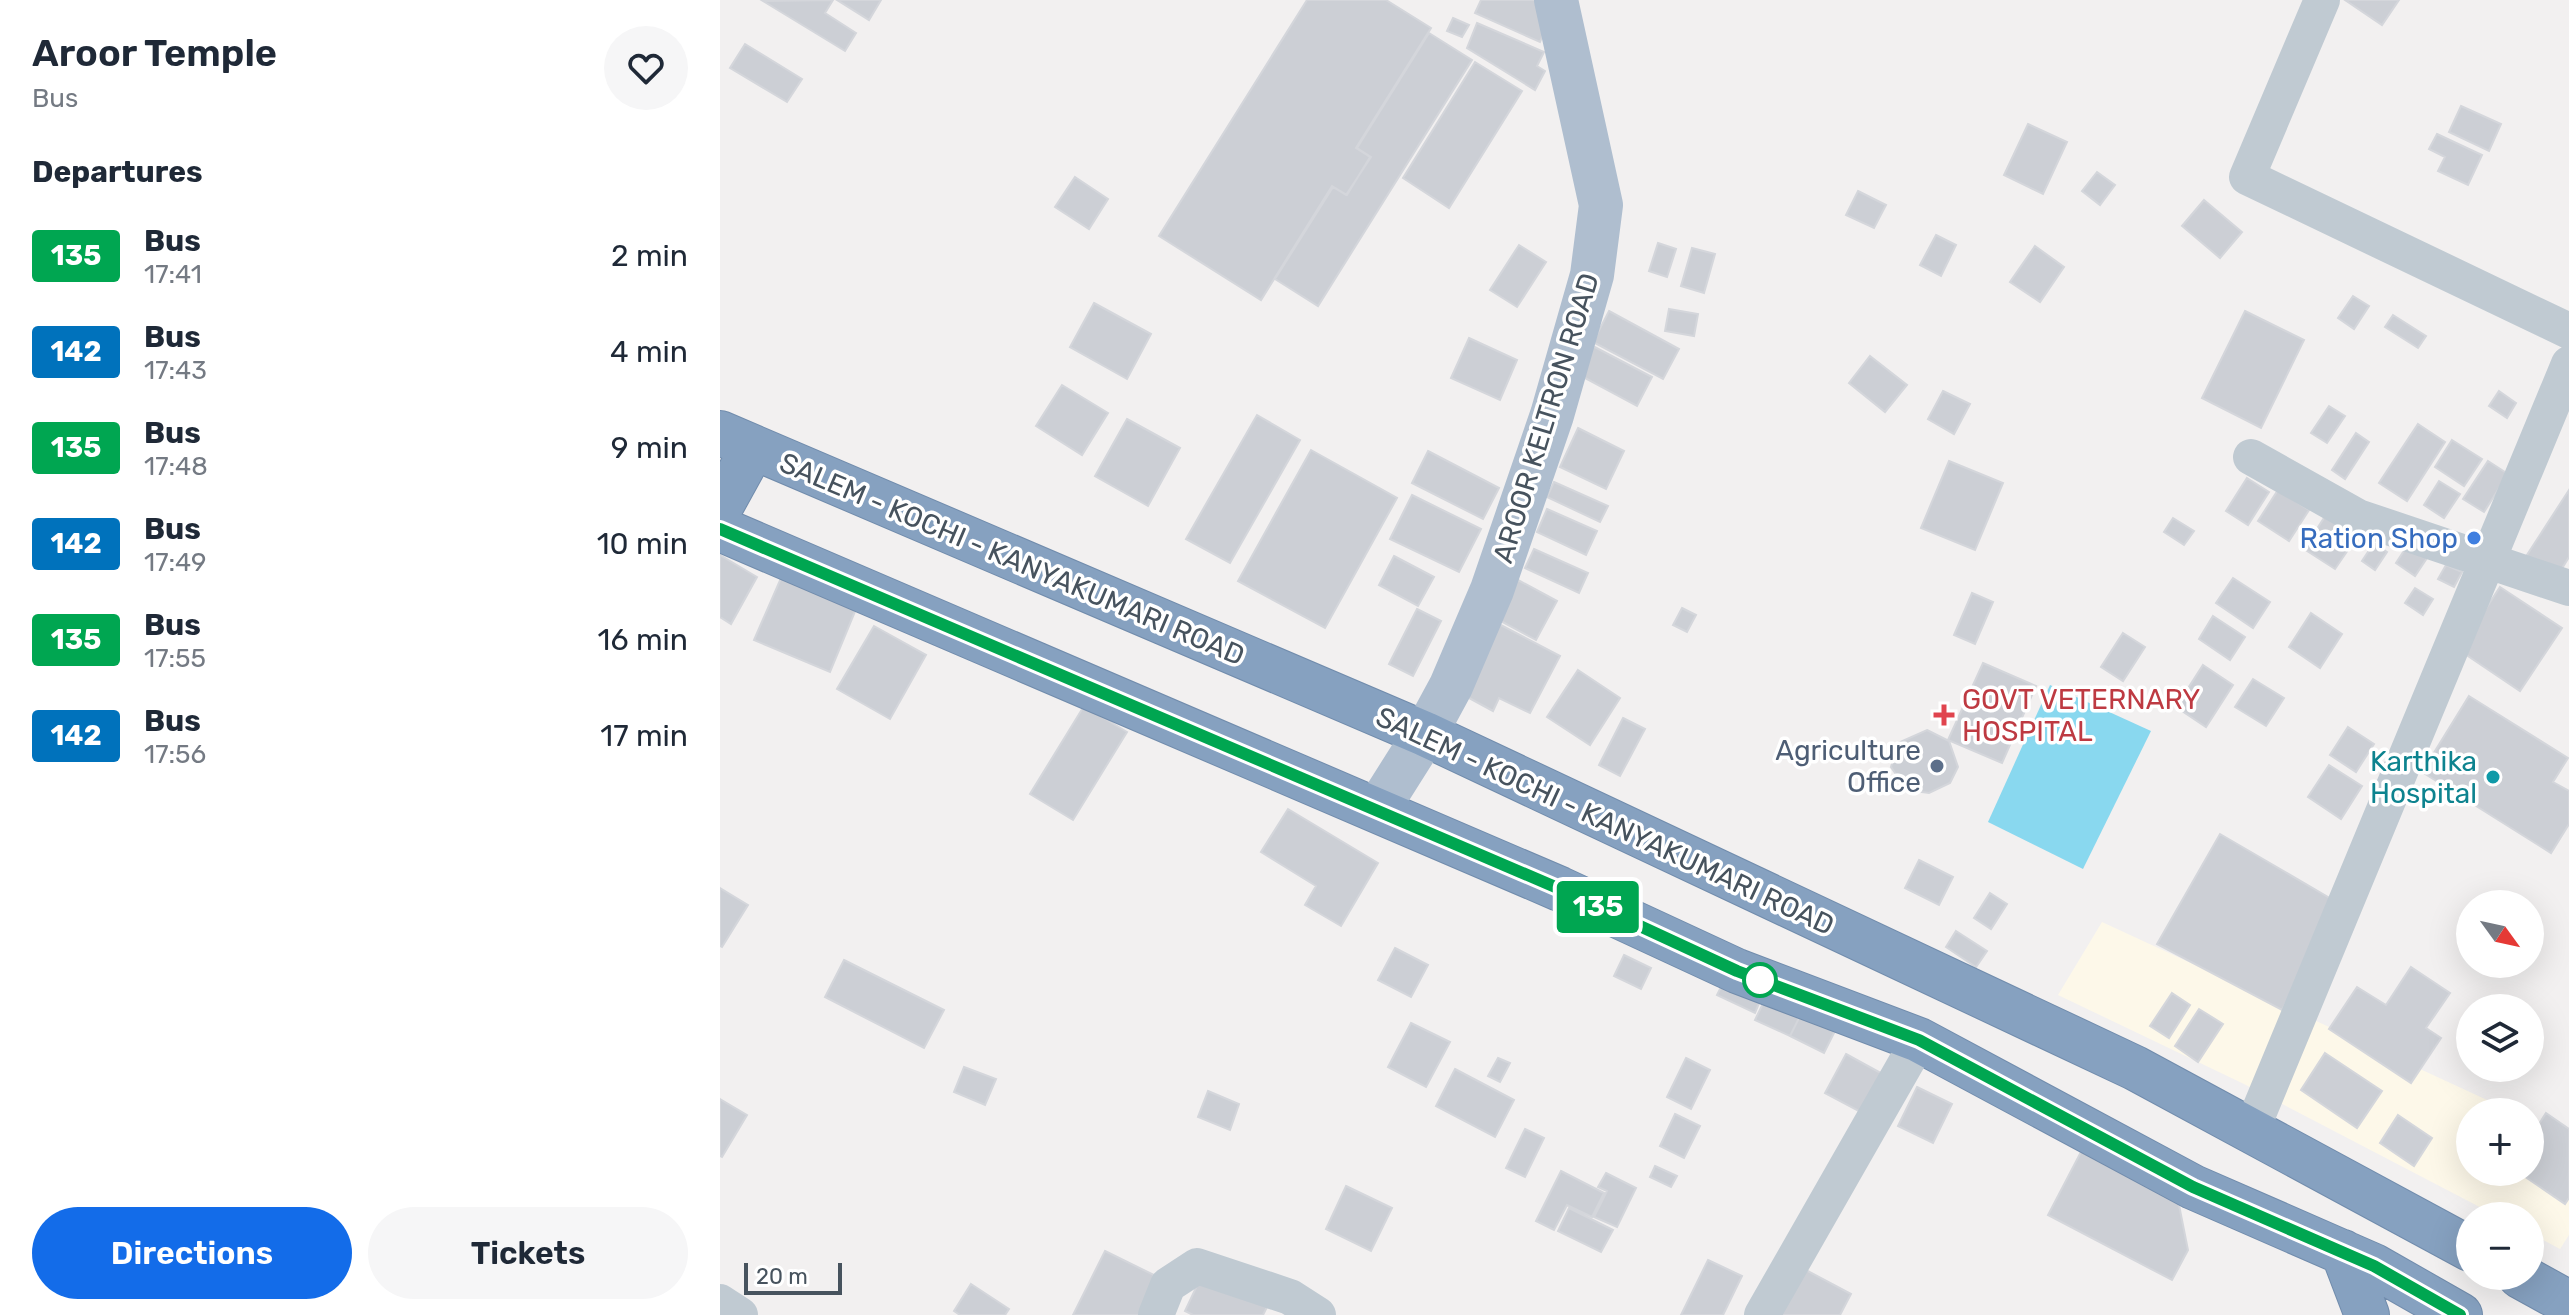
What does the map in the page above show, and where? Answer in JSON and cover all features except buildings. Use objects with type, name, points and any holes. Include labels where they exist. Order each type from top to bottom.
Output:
[{"type":"highway","name":"SALEM - KOCHI - KANYAKUMARI ROAD","points":[[737,441],[1425,734],[2135,1068],[2456,1241]]},
{"type":"highway","points":[[720,508],[737,441]]},
{"type":"highway","points":[[720,529],[1377,810],[1737,971],[1919,1040],[2193,1187],[2343,1252],[2410,1302],[2460,1315]]},
{"type":"highway","points":[[2343,1252],[2367,1315]]},
{"type":"highway","points":[[2544,1289],[2569,1303]]},
{"type":"main road","name":"AROOR KELTRON ROAD","points":[[1377,810],[1425,734],[1492,590],[1552,415],[1592,275],[1601,205],[1556,0]]},
{"type":"street","points":[[2322,0],[2247,177],[2569,331]]},
{"type":"street","points":[[2251,1131],[2569,364]]},
{"type":"street","points":[[2251,457],[2358,517],[2569,588]]},
{"type":"street","points":[[1762,1315],[1919,1040]]},
{"type":"street","points":[[1156,1315],[1168,1285],[1197,1266],[1290,1297],[1318,1315]]},
{"type":"street","points":[[720,1302],[740,1315]]},
{"type":"shaded area","points":[[2102,922],[2483,1098],[2456,1098],[2456,1186],[2544,1186],[2544,1126],[2569,1138],[2569,1235],[2560,1249],[2544,1240],[2544,1202],[2470,1202],[2244,1084],[2058,995]]},
{"type":"water","points":[[2050,685],[2151,731],[2083,869],[1988,822]]},
{"type":"bus line","name":"135","points":[[720,529],[1560,889],[1737,971],[1919,1040],[1954,1056],[2193,1187],[2374,1266],[2460,1315]]},
{"type":"place","name":"Ration Shop","points":[[2474,538]]},
{"type":"place","name":"GOVT VETERNARY HOSPITAL","points":[[1944,715]]},
{"type":"place","name":"Agriculture Office","points":[[1937,766]]},
{"type":"place","name":"Karthika Hospital","points":[[2493,777]]}]
